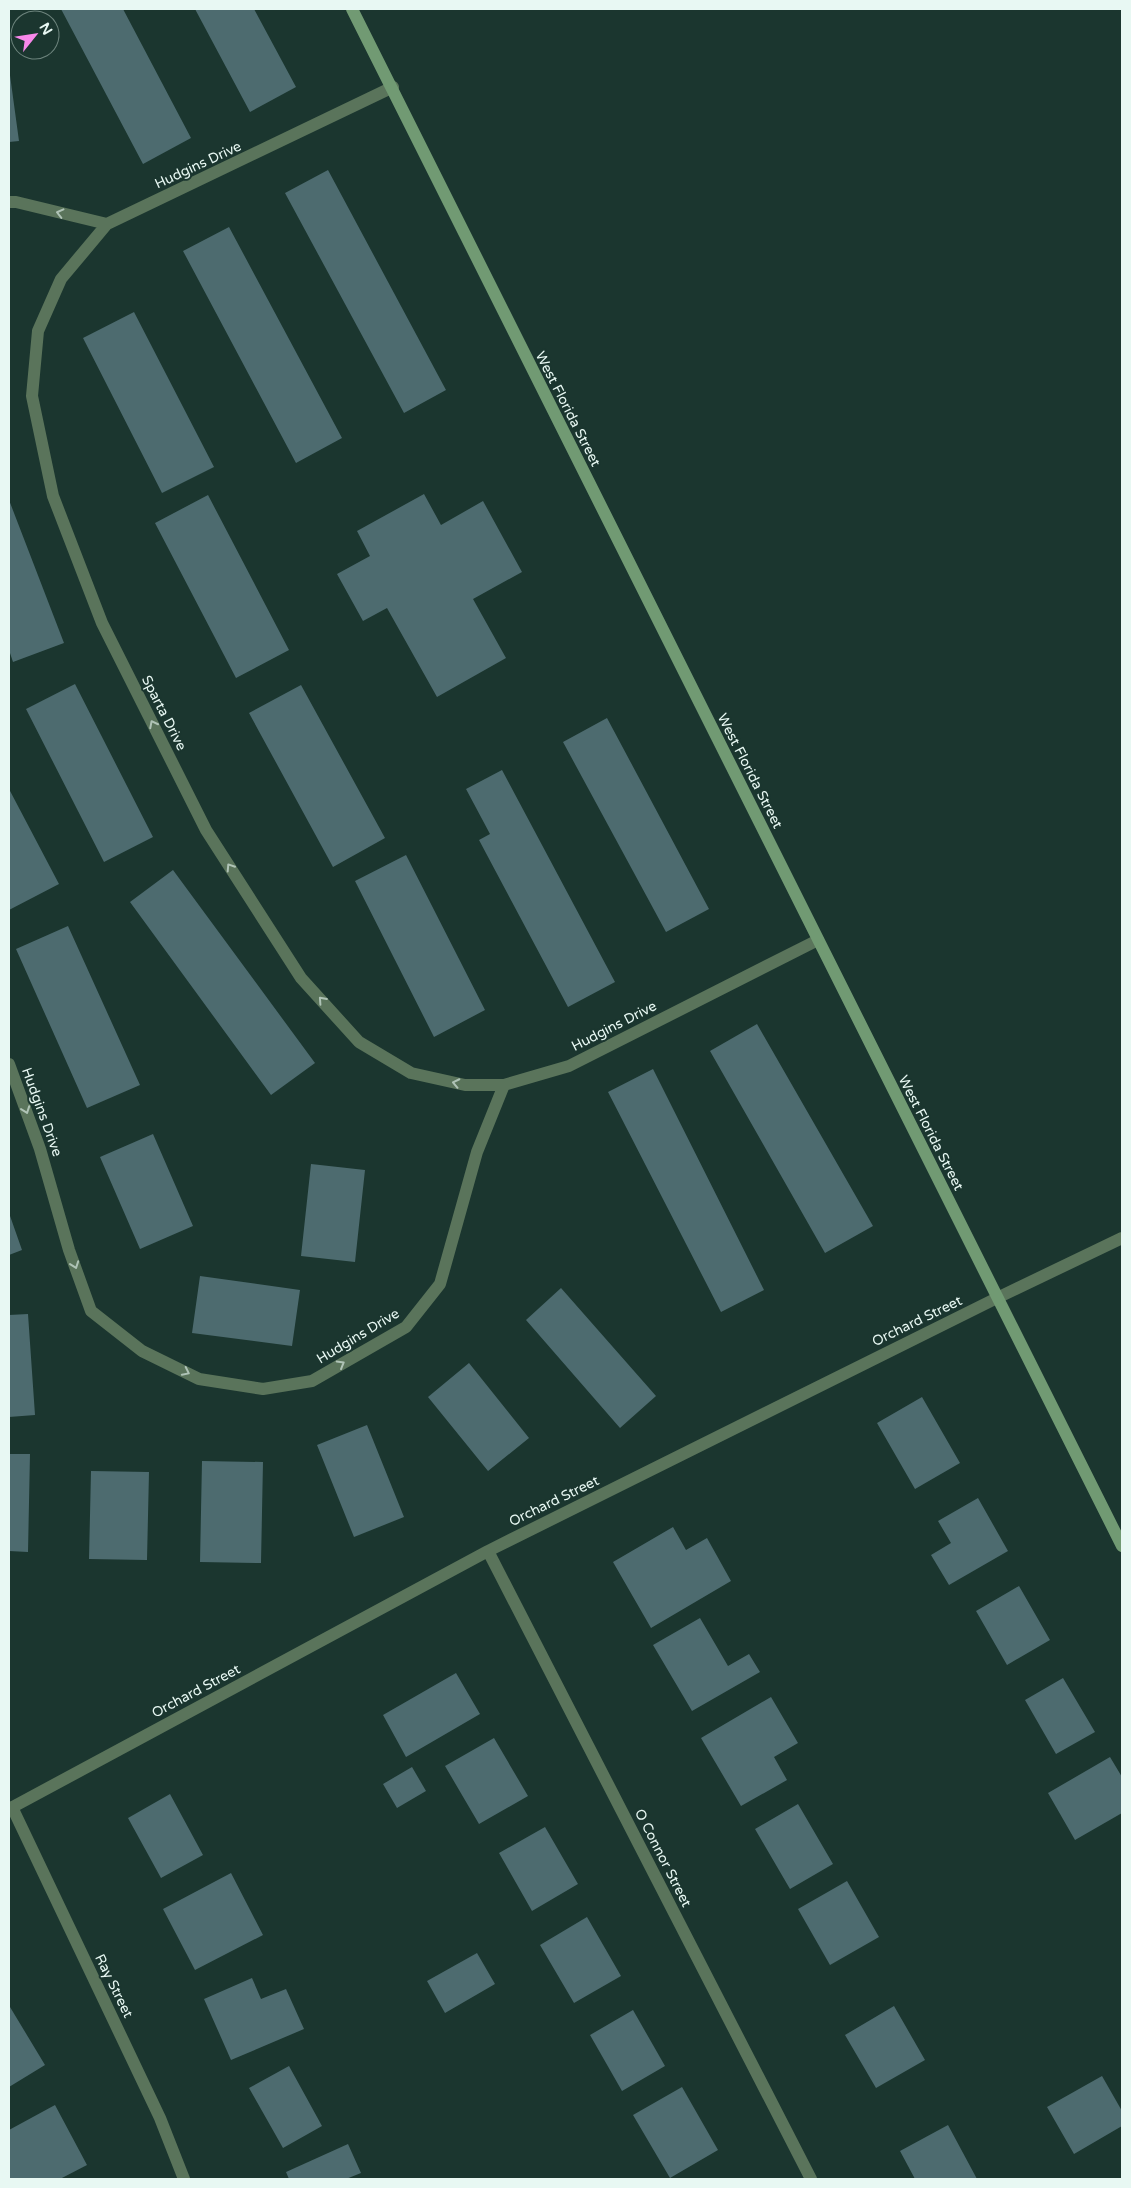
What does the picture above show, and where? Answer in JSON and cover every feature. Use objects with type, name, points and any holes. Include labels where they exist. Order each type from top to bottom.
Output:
[{"type":"main road","name":"West Florida Street","points":[[352,9],[1122,1546]]},
{"type":"street","name":"Hudgins Drive","points":[[107,224],[392,87]]},
{"type":"street","points":[[9,202],[16,202],[107,224]]},
{"type":"street","name":"Sparta Drive","points":[[107,224],[61,279],[38,331],[32,396],[53,496],[102,623],[206,830],[301,978],[359,1042],[411,1073],[466,1085],[504,1086]]},
{"type":"street","name":"Hudgins Drive","points":[[9,1064],[40,1150],[69,1250],[91,1311],[142,1351],[199,1379],[263,1390],[312,1381],[406,1327],[440,1284],[477,1152],[504,1086],[569,1066],[818,940]]},
{"type":"street","name":"Orchard Street","points":[[10,1808],[488,1551],[997,1298],[1122,1238]]},
{"type":"street","name":"O Connor Street","points":[[488,1551],[811,2179]]},
{"type":"street","name":"Ray Street","points":[[10,1808],[160,2118],[184,2179]]},
{"type":"building","points":[[61,9],[123,9],[191,138],[143,164]]},
{"type":"building","points":[[195,9],[254,9],[296,87],[250,112]]},
{"type":"building","points":[[9,68],[19,141],[9,142]]},
{"type":"building","points":[[328,170],[446,390],[404,413],[285,193]]},
{"type":"building","points":[[229,227],[342,438],[296,463],[183,251]]},
{"type":"building","points":[[134,312],[214,467],[162,493],[83,338]]},
{"type":"building","points":[[424,494],[441,525],[483,501],[522,572],[473,599],[506,658],[437,697],[387,608],[363,621],[337,574],[370,556],[357,531]]},
{"type":"building","points":[[208,495],[289,650],[236,678],[155,523]]},
{"type":"building","points":[[9,500],[64,643],[13,662],[9,650]]},
{"type":"building","points":[[75,684],[153,837],[104,862],[26,709]]},
{"type":"building","points":[[301,685],[385,838],[333,867],[249,713]]},
{"type":"building","points":[[607,718],[709,909],[666,932],[563,742]]},
{"type":"building","points":[[502,770],[615,982],[568,1007],[479,840],[490,834],[466,789]]},
{"type":"building","points":[[9,789],[59,884],[9,910]]},
{"type":"building","points":[[406,855],[485,1010],[434,1037],[355,881]]},
{"type":"building","points":[[173,870],[315,1063],[271,1095],[130,902]]},
{"type":"building","points":[[68,926],[140,1085],[87,1108],[16,949]]},
{"type":"building","points":[[757,1024],[873,1226],[825,1253],[710,1051]]},
{"type":"building","points":[[653,1069],[764,1290],[721,1312],[608,1092]]},
{"type":"building","points":[[153,1134],[193,1226],[140,1249],[100,1157]]},
{"type":"building","points":[[311,1164],[365,1170],[355,1262],[301,1256]]},
{"type":"building","points":[[9,1213],[22,1250],[9,1255]]},
{"type":"building","points":[[200,1276],[300,1290],[292,1346],[192,1333]]},
{"type":"building","points":[[561,1288],[656,1396],[620,1428],[526,1320]]},
{"type":"building","points":[[28,1314],[35,1415],[9,1417],[9,1315]]},
{"type":"building","points":[[469,1363],[529,1438],[488,1471],[428,1397]]},
{"type":"building","points":[[922,1397],[960,1463],[915,1489],[877,1423]]},
{"type":"building","points":[[367,1425],[404,1517],[354,1537],[317,1445]]},
{"type":"building","points":[[9,1454],[30,1454],[28,1552],[9,1551]]},
{"type":"building","points":[[202,1461],[263,1462],[261,1563],[200,1562]]},
{"type":"building","points":[[91,1471],[149,1472],[147,1560],[89,1559]]},
{"type":"building","points":[[978,1498],[1008,1551],[949,1585],[931,1555],[951,1543],[938,1521]]},
{"type":"building","points":[[673,1527],[686,1550],[707,1538],[731,1581],[651,1628],[613,1562]]},
{"type":"building","points":[[1019,1586],[1050,1640],[1007,1665],[976,1611]]},
{"type":"building","points":[[700,1618],[728,1666],[749,1654],[760,1672],[692,1711],[653,1645]]},
{"type":"building","points":[[456,1673],[480,1714],[406,1757],[383,1715]]},
{"type":"building","points":[[1063,1678],[1095,1732],[1056,1754],[1025,1700]]},
{"type":"building","points":[[771,1697],[798,1743],[774,1757],[787,1780],[741,1806],[701,1738]]},
{"type":"building","points":[[494,1738],[528,1796],[479,1824],[445,1766]]},
{"type":"building","points":[[1110,1757],[1122,1777],[1122,1813],[1075,1840],[1048,1793]]},
{"type":"building","points":[[412,1767],[426,1791],[397,1808],[383,1784]]},
{"type":"building","points":[[170,1794],[203,1855],[161,1878],[128,1818]]},
{"type":"building","points":[[798,1804],[833,1864],[790,1889],[755,1829]]},
{"type":"building","points":[[545,1827],[578,1884],[532,1911],[499,1853]]},
{"type":"building","points":[[231,1873],[263,1935],[195,1970],[163,1909]]},
{"type":"building","points":[[847,1881],[879,1937],[830,1965],[798,1909]]},
{"type":"building","points":[[587,1917],[621,1976],[574,2003],[540,1945]]},
{"type":"building","points":[[477,1953],[495,1984],[445,2013],[427,1981]]},
{"type":"building","points":[[252,1978],[261,1999],[286,1989],[304,2029],[231,2060],[204,1999]]},
{"type":"building","points":[[894,2006],[925,2060],[876,2088],[845,2035]]},
{"type":"building","points":[[9,2008],[45,2065],[9,2087]]},
{"type":"building","points":[[633,2010],[665,2066],[622,2091],[590,2035]]},
{"type":"building","points":[[289,2066],[322,2126],[283,2148],[249,2088]]},
{"type":"building","points":[[1102,2076],[1122,2111],[1122,2126],[1074,2154],[1047,2107]]},
{"type":"building","points":[[682,2087],[718,2150],[670,2178],[633,2115]]},
{"type":"building","points":[[55,2105],[87,2165],[60,2179],[9,2179],[9,2130]]},
{"type":"building","points":[[948,2125],[977,2179],[915,2179],[900,2151]]},
{"type":"building","points":[[348,2144],[361,2173],[346,2179],[289,2179],[286,2172]]}]
